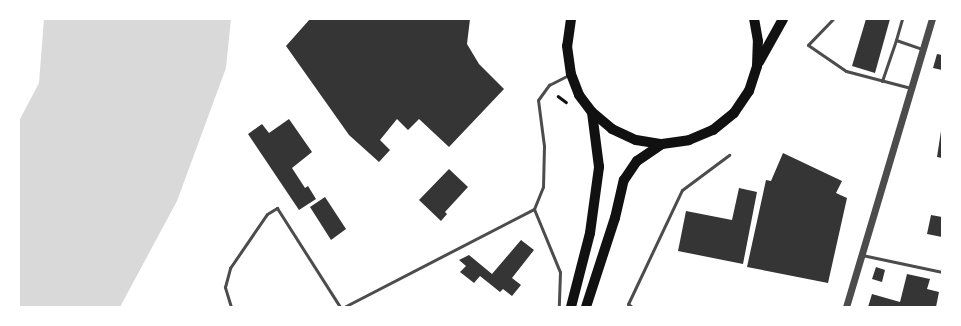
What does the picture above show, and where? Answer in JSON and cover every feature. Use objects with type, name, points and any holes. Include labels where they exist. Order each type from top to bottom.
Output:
[{"type":"main road","points":[[571,19],[567,46],[570,74],[579,95],[592,112],[612,129],[630,137],[662,144],[689,140],[713,130],[728,117],[749,91],[757,66],[783,19]]},
{"type":"main road","points":[[754,19],[758,41],[757,66]]},
{"type":"main road","points":[[571,307],[590,233],[599,167],[592,112]]},
{"type":"main road","points":[[586,307],[615,218],[624,180],[637,161],[662,144]]},
{"type":"street","points":[[846,307],[932,19]]},
{"type":"lane","points":[[833,19],[808,45],[846,71],[911,88]]},
{"type":"lane","points":[[882,81],[902,19]]},
{"type":"lane","points":[[896,40],[923,49]]},
{"type":"lane","points":[[344,307],[534,209],[543,187],[544,146],[538,100],[550,85],[570,74]]},
{"type":"lane","points":[[632,307],[628,304],[682,190],[729,155]]},
{"type":"lane","points":[[231,307],[225,287],[230,268],[268,214],[277,208],[340,307]]},
{"type":"lane","points":[[534,209],[560,272],[559,307]]},
{"type":"lane","points":[[862,255],[942,272]]},
{"type":"shaded area","points":[[44,19],[231,19],[226,68],[177,201],[120,307],[19,307],[19,121],[39,83]]},
{"type":"building","points":[[310,19],[470,19],[467,44],[479,64],[504,89],[449,147],[419,119],[408,130],[397,119],[380,140],[390,150],[379,162],[349,135],[286,46]]},
{"type":"building","points":[[866,19],[890,19],[875,73],[852,66]]},
{"type":"building","points":[[937,54],[942,55],[942,70],[933,68]]},
{"type":"building","points":[[289,119],[312,152],[292,168],[305,188],[308,186],[316,199],[299,210],[248,134],[262,124],[269,133]]},
{"type":"building","points":[[942,131],[942,158],[937,157]]},
{"type":"building","points":[[783,153],[842,181],[836,193],[847,198],[828,283],[747,267],[766,180],[771,181]]},
{"type":"building","points":[[449,169],[468,187],[445,212],[447,214],[441,221],[419,200]]},
{"type":"building","points":[[739,188],[757,192],[743,264],[678,251],[686,211],[732,220]]},
{"type":"building","points":[[325,197],[346,229],[331,240],[310,207]]},
{"type":"building","points":[[931,215],[942,217],[942,237],[927,234]]},
{"type":"building","points":[[521,240],[534,250],[512,278],[521,285],[512,296],[503,289],[500,292],[480,276],[474,283],[460,272],[466,266],[459,260],[469,255],[492,274]]},
{"type":"building","points":[[876,267],[885,270],[882,282],[872,279]]},
{"type":"building","points":[[907,274],[930,279],[927,289],[939,292],[936,307],[868,307],[872,294],[900,302]]}]
